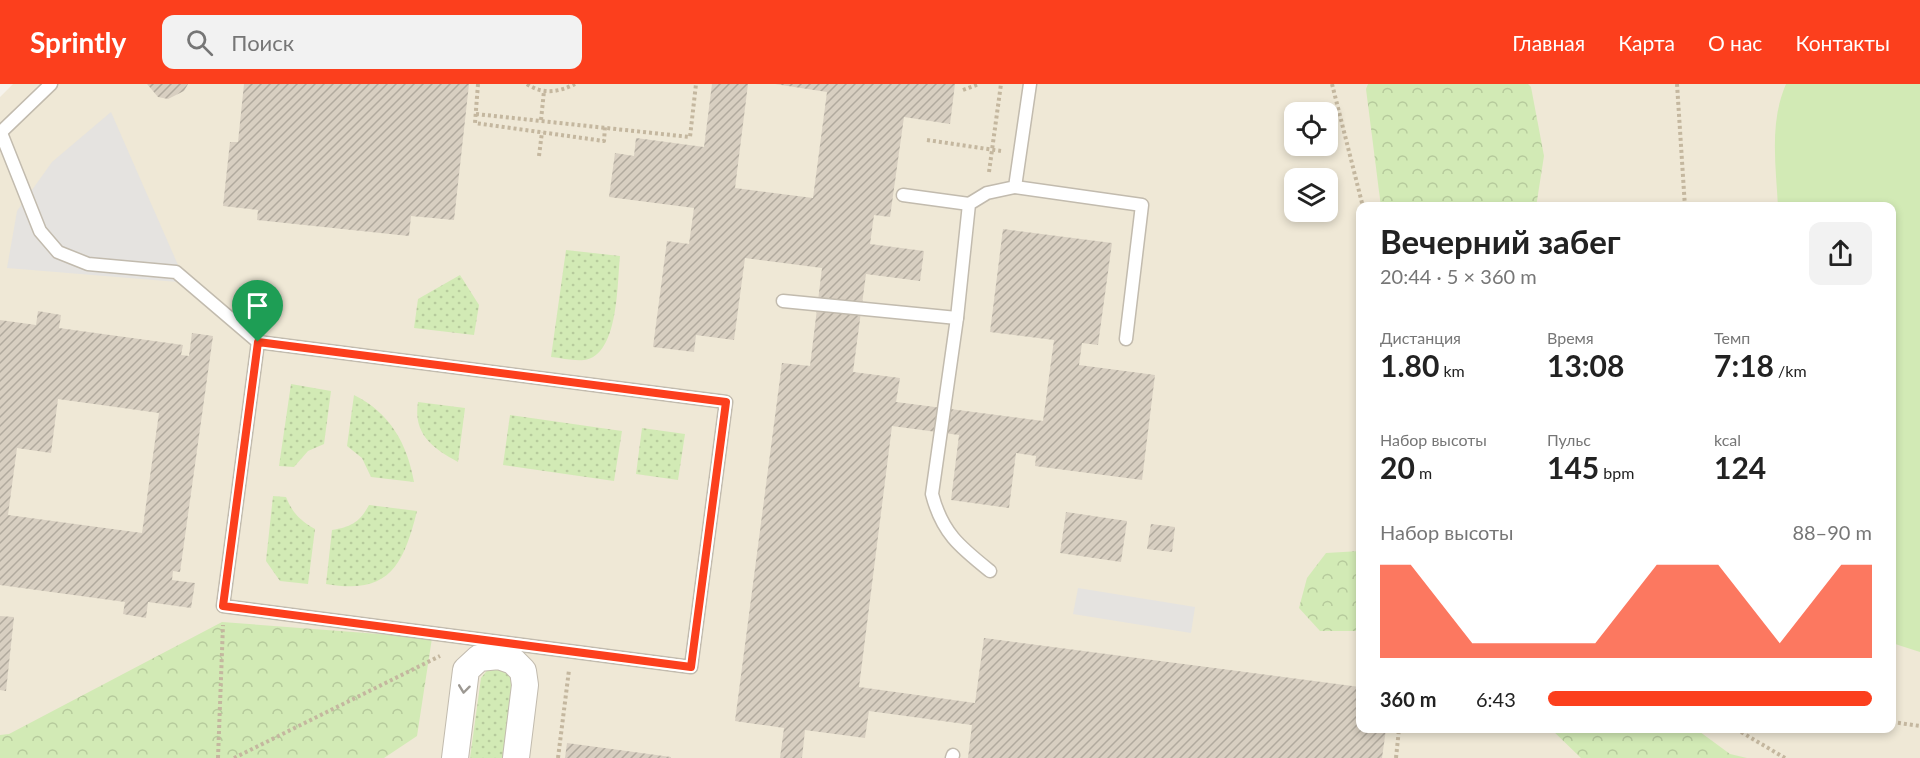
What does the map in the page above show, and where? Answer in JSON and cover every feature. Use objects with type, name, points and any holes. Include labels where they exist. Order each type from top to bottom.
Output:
[{"type":"street","points":[[455,758],[466,670],[479,658],[499,656],[513,660],[523,671],[525,685],[516,758]]},
{"type":"lane","points":[[51,84],[1,133],[40,231],[58,252],[88,264],[176,272],[258,342],[726,402],[691,667],[223,606],[258,342]]},
{"type":"lane","points":[[1015,187],[1029,84]]},
{"type":"lane","points":[[903,195],[969,204],[987,193],[1015,187],[1142,205],[1126,339]]},
{"type":"lane","points":[[969,204],[957,318],[932,494],[937,516],[954,541],[990,571]]},
{"type":"lane","points":[[783,301],[957,318]]},
{"type":"path","points":[[478,84],[475,123],[604,141],[605,127]]},
{"type":"path","points":[[528,84],[544,91],[560,91],[575,84]]},
{"type":"path","points":[[476,114],[690,137],[696,84]]},
{"type":"path","points":[[963,90],[979,84]]},
{"type":"path","points":[[1332,84],[1362,202]]},
{"type":"path","points":[[1677,84],[1685,202]]},
{"type":"path","points":[[541,120],[544,91]]},
{"type":"path","points":[[539,156],[542,132]]},
{"type":"path","points":[[927,140],[1020,153]]},
{"type":"path","points":[[219,758],[223,606]]},
{"type":"path","points":[[234,758],[475,639]]},
{"type":"path","points":[[558,758],[571,651]]},
{"type":"path","points":[[1896,723],[1920,726]]},
{"type":"path","points":[[1396,758],[1398,733]]},
{"type":"path","points":[[1743,733],[1785,758]]},
{"type":"shaded area","points":[[13,84],[1920,84],[1920,758],[0,758],[0,97]]},
{"type":"shaded area","points":[[111,112],[178,265],[178,282],[7,268],[17,211],[52,162]]},
{"type":"shaded area","points":[[1078,588],[1195,607],[1191,633],[1073,614]]},
{"type":"green space","points":[[1368,84],[1528,84],[1531,87],[1544,156],[1537,202],[1380,202],[1366,89]]},
{"type":"green space","points":[[1786,84],[1920,84],[1920,652],[1896,644],[1896,202],[1778,202],[1775,129]]},
{"type":"green space","points":[[566,250],[620,256],[617,300],[610,332],[604,346],[595,355],[584,360],[551,357]]},
{"type":"green space","points":[[460,275],[479,305],[474,335],[414,328],[418,299]]},
{"type":"green space","points":[[291,384],[331,391],[324,444],[308,451],[294,467],[279,466]]},
{"type":"green space","points":[[354,395],[378,411],[395,431],[407,454],[414,482],[371,477],[362,458],[347,446]]},
{"type":"green space","points":[[418,402],[465,408],[458,462],[426,439],[418,423]]},
{"type":"green space","points":[[510,415],[622,431],[614,481],[503,465]]},
{"type":"green space","points":[[642,428],[685,434],[678,480],[636,474]]},
{"type":"green space","points":[[273,496],[286,497],[297,516],[315,529],[308,584],[280,581],[266,561]]},
{"type":"green space","points":[[369,505],[417,511],[406,548],[390,573],[378,581],[347,586],[326,584],[332,530],[354,523]]},
{"type":"green space","points":[[1356,551],[1356,631],[1320,631],[1299,608],[1307,578],[1326,553]]},
{"type":"green space","points":[[222,622],[432,638],[417,736],[384,758],[0,758],[0,735],[9,734]]},
{"type":"green space","points":[[502,667],[518,680],[508,758],[470,758],[481,678],[489,668]]},
{"type":"green space","points":[[1555,733],[1701,733],[1730,754],[1747,758],[1581,758]]},
{"type":"building","points":[[147,84],[188,84],[184,91],[168,99],[158,97]]},
{"type":"building","points":[[244,84],[469,84],[454,220],[411,216],[409,236],[257,220],[258,210],[223,206],[230,142],[238,142]]},
{"type":"building","points":[[712,84],[748,84],[735,188],[813,198],[827,92],[775,84],[955,84],[950,124],[904,117],[890,217],[874,215],[870,244],[924,251],[920,281],[866,274],[853,372],[900,378],[896,402],[1043,421],[1054,340],[990,332],[1003,229],[1112,243],[1098,345],[1082,343],[1079,365],[1155,375],[1142,480],[1035,466],[1036,456],[1016,453],[1009,508],[951,500],[959,435],[892,426],[859,687],[975,703],[984,638],[1356,686],[1356,733],[1385,733],[1382,758],[968,758],[972,725],[869,711],[865,738],[805,730],[802,758],[780,758],[784,728],[735,721],[782,363],[810,366],[822,268],[745,258],[734,340],[696,335],[694,352],[653,347],[667,241],[689,244],[694,208],[609,197],[615,153],[634,156],[636,138],[704,147]]},
{"type":"building","points":[[38,311],[61,315],[59,328],[183,345],[181,355],[189,356],[192,333],[213,336],[180,572],[173,571],[172,580],[195,583],[191,608],[148,602],[146,618],[123,614],[125,602],[0,585],[0,320],[36,325]],"holes":[[[58,399],[159,413],[142,533],[8,515],[17,448],[51,453]]]},
{"type":"building","points":[[1066,512],[1127,521],[1121,562],[1060,553]]},
{"type":"building","points":[[1151,524],[1175,527],[1172,552],[1147,549]]},
{"type":"building","points":[[0,616],[14,617],[6,691],[0,690]]},
{"type":"building","points":[[567,743],[671,757],[671,758],[565,758]]},
{"type":"route","points":[[258,342],[726,402],[691,667],[223,606],[258,342]]}]
